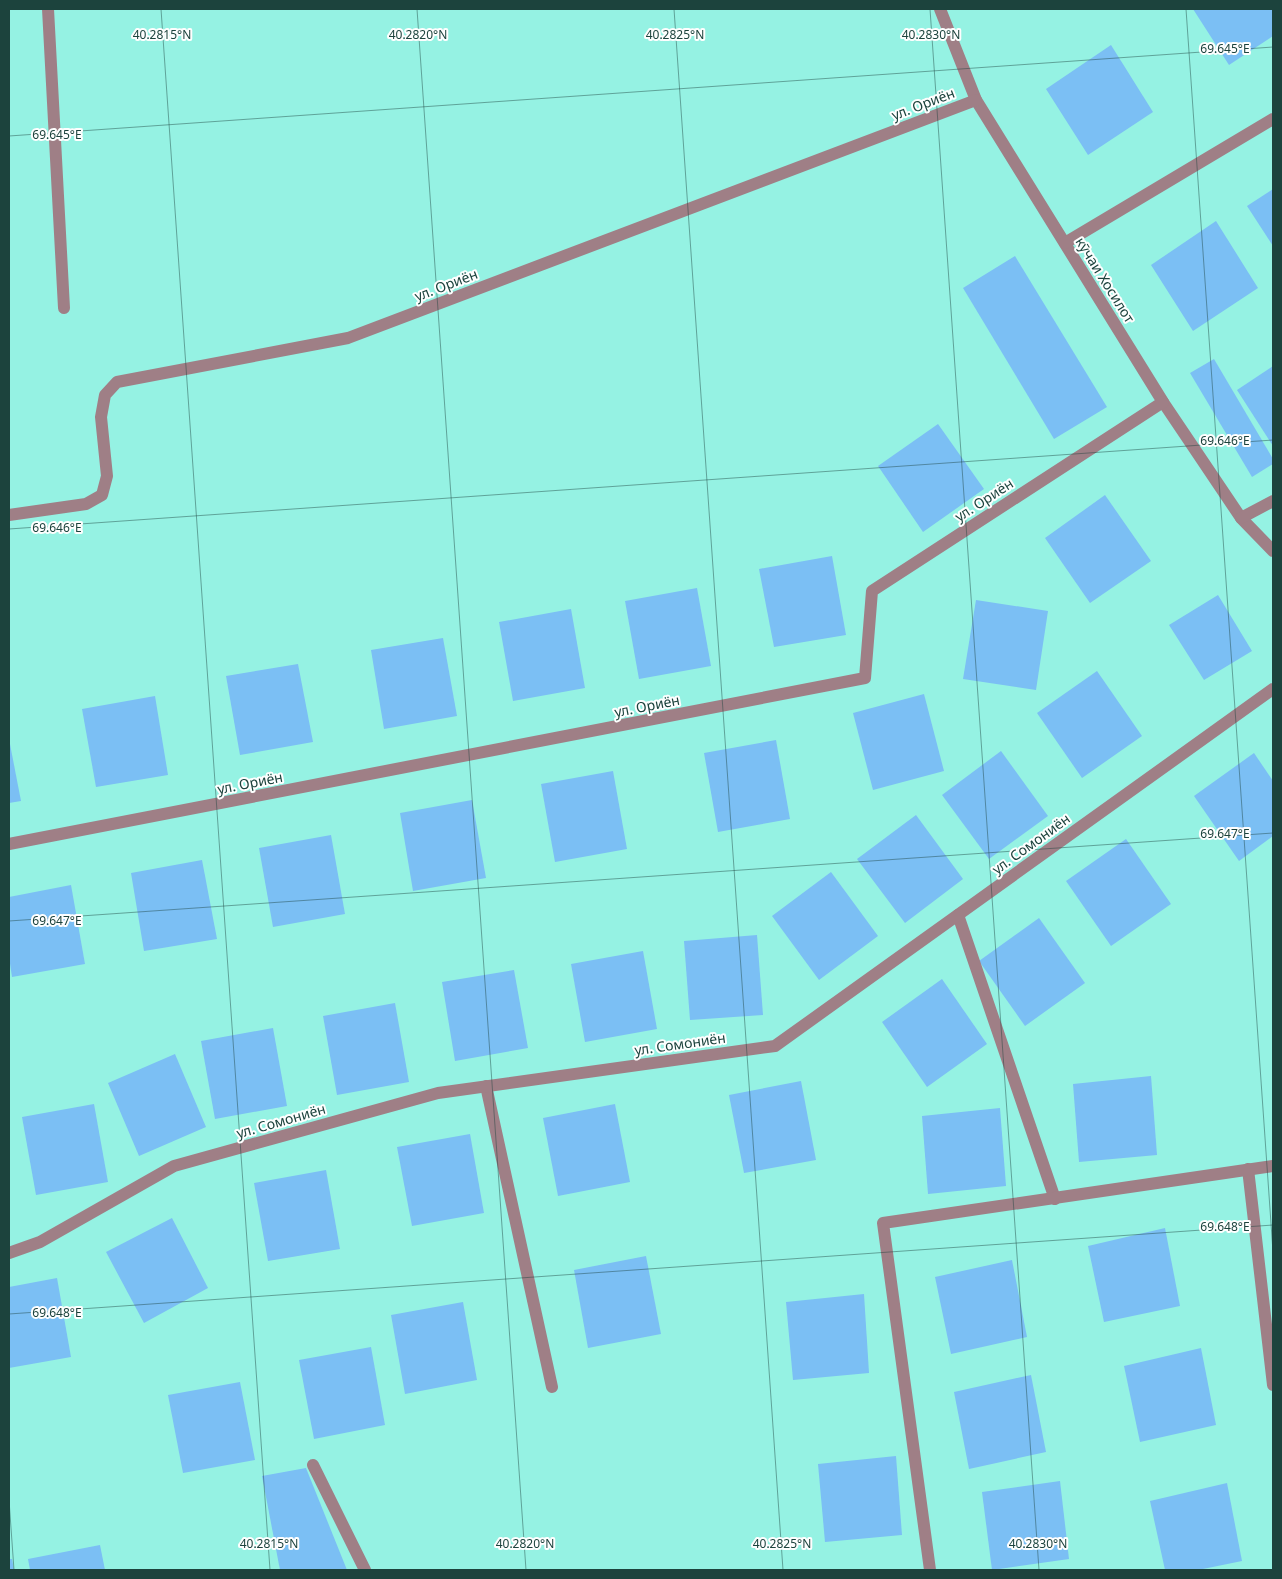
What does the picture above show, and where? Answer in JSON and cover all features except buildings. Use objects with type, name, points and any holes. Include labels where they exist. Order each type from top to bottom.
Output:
[{"type":"street","points":[[48,9],[64,308]]},
{"type":"street","name":"кӯчаи Хосилот","points":[[940,9],[976,100],[1163,402],[1241,518],[1273,551]]},
{"type":"street","name":"ул. Ориён","points":[[9,515],[86,504],[102,494],[107,476],[101,417],[105,395],[117,382],[348,338],[976,100]]},
{"type":"street","points":[[1065,243],[1273,119]]},
{"type":"street","name":"ул. Ориён","points":[[9,844],[865,678],[872,591],[1163,402]]},
{"type":"street","points":[[1241,518],[1273,500]]},
{"type":"street","name":"ул. Сомониён","points":[[9,1254],[40,1242],[174,1166],[438,1093],[775,1046],[1273,689]]},
{"type":"street","points":[[958,915],[1055,1199]]},
{"type":"street","points":[[486,1086],[552,1388]]},
{"type":"street","points":[[930,1570],[883,1223],[1273,1166]]},
{"type":"street","points":[[1248,1170],[1273,1384]]},
{"type":"street","points":[[313,1465],[365,1570]]}]
